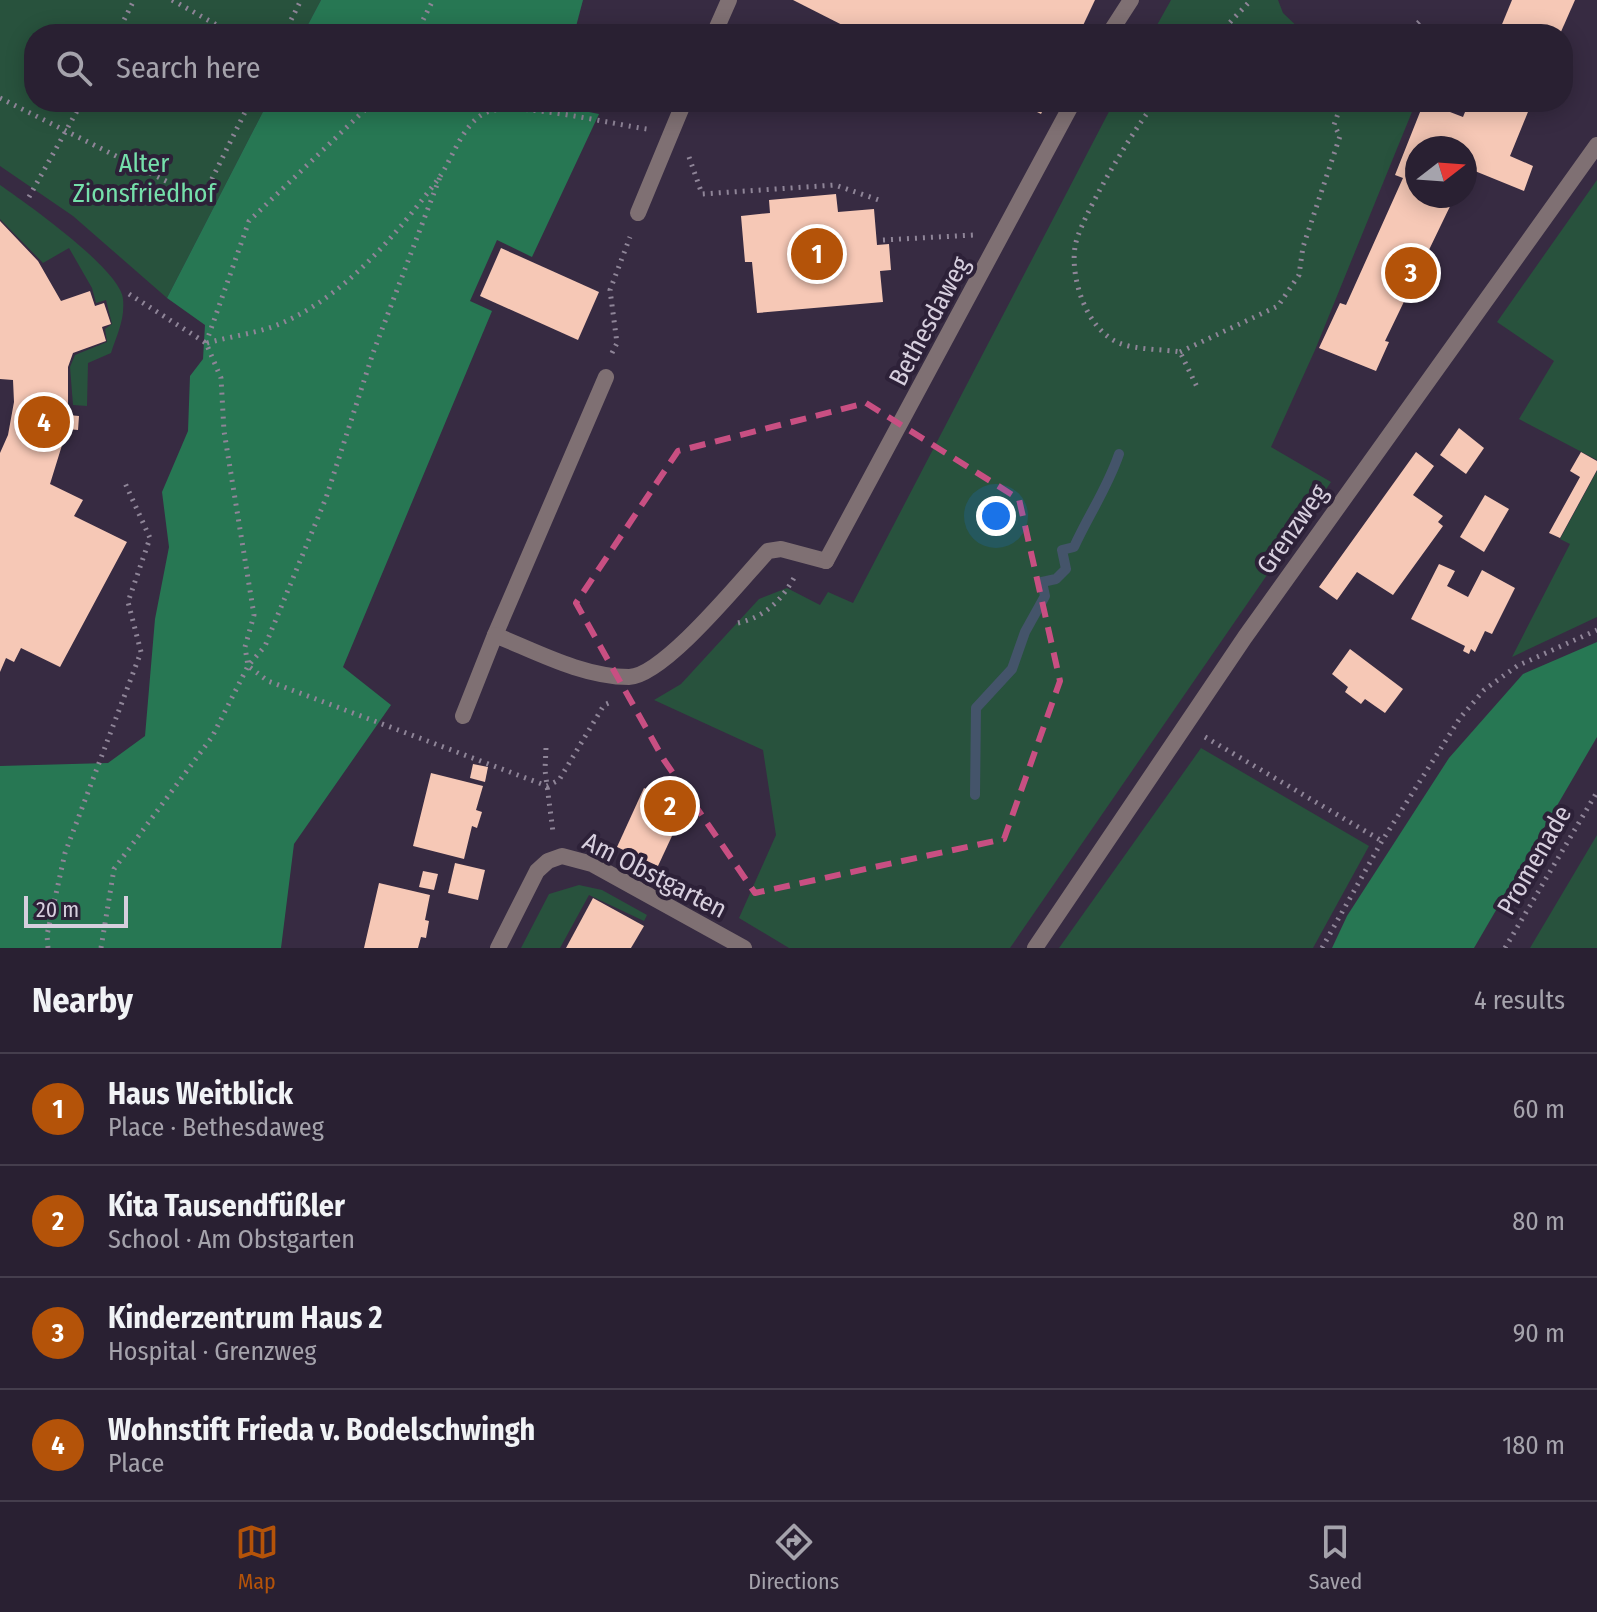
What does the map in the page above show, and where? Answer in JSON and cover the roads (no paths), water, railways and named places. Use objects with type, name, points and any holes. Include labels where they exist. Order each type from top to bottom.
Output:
[{"type":"street","points":[[718,24],[729,0]]},
{"type":"street","points":[[1115,24],[1131,0]]},
{"type":"street","points":[[638,213],[679,112]]},
{"type":"street","name":"Bethesdaweg","points":[[495,635],[578,668],[632,677],[663,663],[768,551],[781,549],[826,561],[1068,112]]},
{"type":"street","name":"Grenzweg","points":[[1035,948],[1324,525],[1597,145]]},
{"type":"street","points":[[463,716],[606,377]]},
{"type":"street","name":"Am Obstgarten","points":[[498,948],[537,871],[562,856],[592,864],[744,948]]},
{"type":"waterway","points":[[975,795],[976,708],[1012,669],[1025,632],[1045,596],[1042,582],[1056,579],[1066,569],[1062,550],[1074,547],[1119,454]]},
{"type":"place","name":"Haus Weitblick","points":[[817,254]]},
{"type":"place","name":"Kinderzentrum Haus 2","points":[[1411,273]]},
{"type":"place","name":"Wohnstift Frieda v. Bodelschwingh","points":[[44,422]]},
{"type":"place","name":"Kita Tausendfüßler","points":[[670,806]]},
{"type":"park label","name":"Alter Zionsfriedhof","points":[[144,178]]}]
